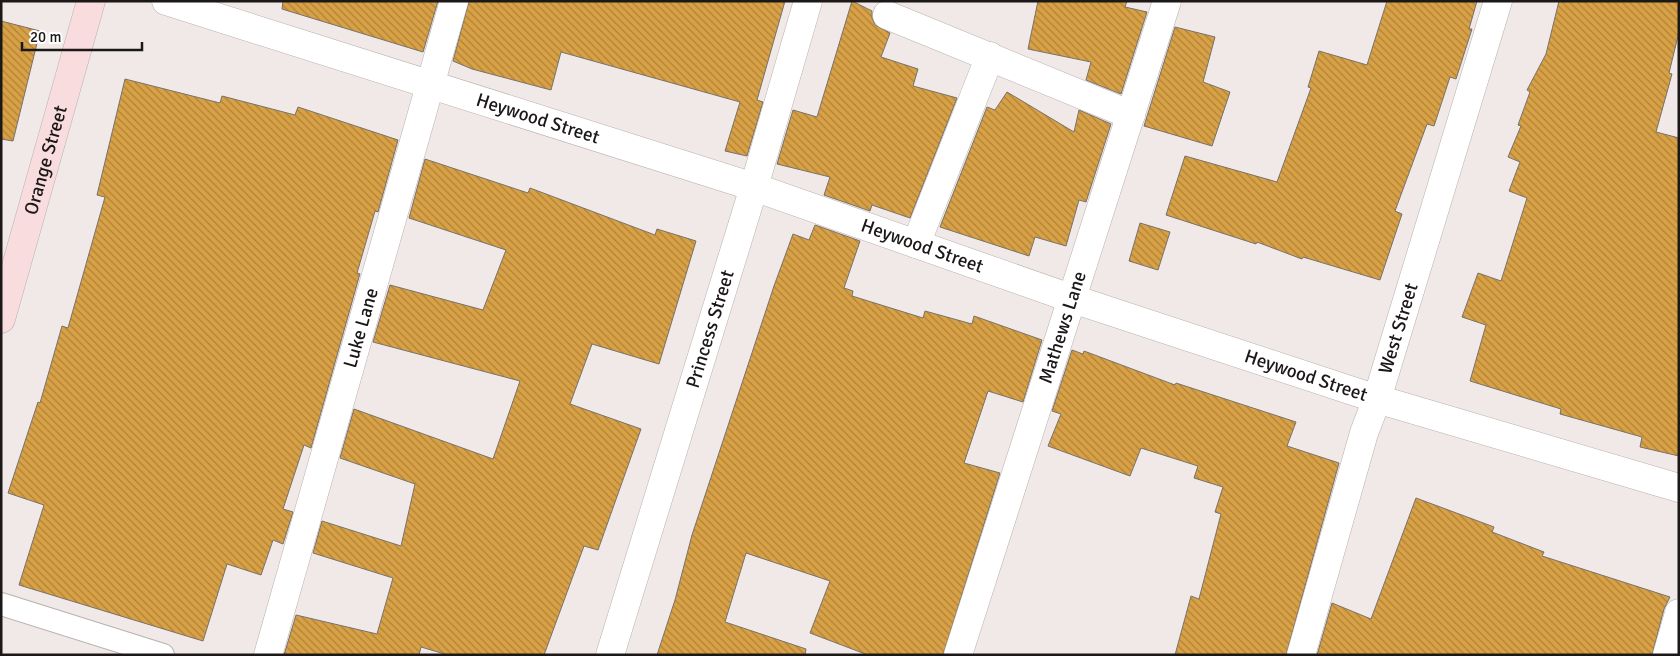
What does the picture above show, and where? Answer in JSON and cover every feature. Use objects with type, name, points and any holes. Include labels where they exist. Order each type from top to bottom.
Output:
[{"type":"street","name":"Orange Street","points":[[1,319],[91,1]]},
{"type":"street","name":"Heywood Street","points":[[166,1],[754,187],[1073,299],[1377,399],[1679,488]]},
{"type":"street","name":"Luke Lane","points":[[268,655],[454,1]]},
{"type":"street","name":"Princess Street","points":[[610,655],[754,187],[808,1]]},
{"type":"street","name":"Mathews Lane","points":[[958,655],[1167,1]]},
{"type":"street","name":"West Street","points":[[1301,655],[1364,434],[1377,399],[1498,1]]},
{"type":"street","points":[[887,15],[1131,115]]},
{"type":"street","points":[[916,244],[990,56]]},
{"type":"street","points":[[1667,655],[1679,613]]},
{"type":"lane","points":[[1,604],[163,655]]},
{"type":"building","points":[[283,1],[438,1],[423,52],[282,9]]},
{"type":"building","points":[[469,1],[785,1],[757,100],[763,102],[747,156],[725,151],[740,102],[561,52],[551,90],[472,69],[453,61]]},
{"type":"building","points":[[852,1],[872,11],[875,25],[890,33],[881,57],[918,69],[913,86],[957,98],[910,218],[872,205],[870,211],[824,195],[830,177],[777,164],[793,110],[817,117]]},
{"type":"building","points":[[1038,1],[1127,1],[1125,7],[1147,12],[1121,94],[1086,80],[1091,62],[1028,49]]},
{"type":"building","points":[[1387,1],[1477,1],[1469,29],[1472,29],[1456,79],[1450,77],[1434,126],[1427,124],[1395,211],[1402,214],[1380,280],[1303,257],[1302,259],[1257,242],[1256,244],[1166,215],[1185,156],[1277,182],[1311,88],[1308,87],[1319,51],[1367,65]]},
{"type":"building","points":[[1559,1],[1679,1],[1679,32],[1669,73],[1672,74],[1656,132],[1679,138],[1679,456],[1640,447],[1642,437],[1560,414],[1561,409],[1470,381],[1486,325],[1462,317],[1478,273],[1501,281],[1527,198],[1509,191],[1520,162],[1508,157],[1521,126],[1518,125],[1530,92],[1527,90],[1546,54]]},
{"type":"building","points":[[1,21],[40,31],[13,141],[1,139]]},
{"type":"building","points":[[1175,27],[1215,37],[1203,82],[1230,92],[1212,146],[1144,126]]},
{"type":"building","points":[[125,79],[220,103],[222,96],[295,115],[298,107],[398,140],[378,212],[375,211],[357,273],[360,274],[311,448],[304,445],[283,509],[293,512],[283,544],[273,540],[261,575],[227,564],[203,641],[19,585],[44,505],[8,493],[38,402],[40,403],[62,326],[68,328],[105,197],[97,195]]},
{"type":"building","points":[[1007,92],[1074,132],[1079,110],[1111,124],[1086,202],[1079,200],[1066,246],[1035,237],[1029,256],[940,227],[987,107],[995,110]]},
{"type":"building","points":[[425,159],[528,193],[530,188],[655,235],[657,229],[696,241],[659,364],[592,344],[570,404],[641,429],[598,550],[584,546],[544,655],[448,655],[421,647],[419,655],[284,655],[296,615],[377,634],[393,578],[313,553],[322,521],[401,546],[415,484],[340,458],[354,409],[493,459],[520,381],[373,342],[390,285],[483,310],[506,250],[409,218]]},
{"type":"building","points":[[1140,223],[1170,232],[1158,270],[1129,261]]},
{"type":"building","points":[[815,225],[860,241],[844,288],[853,291],[852,296],[923,318],[925,311],[972,324],[974,316],[1042,340],[1023,402],[988,391],[964,463],[1000,473],[943,655],[868,655],[810,633],[830,581],[746,553],[725,622],[806,649],[805,655],[657,655],[675,600],[692,535],[793,234],[809,240]]},
{"type":"building","points":[[1072,350],[1083,354],[1084,351],[1175,385],[1176,383],[1296,422],[1287,446],[1339,463],[1286,655],[1175,655],[1191,596],[1199,599],[1221,514],[1215,512],[1223,487],[1194,478],[1198,466],[1141,448],[1130,476],[1048,446],[1061,414],[1052,411]]},
{"type":"building","points":[[1416,498],[1494,527],[1492,532],[1544,552],[1542,556],[1670,597],[1664,609],[1652,655],[1317,655],[1332,603],[1371,619]]}]
